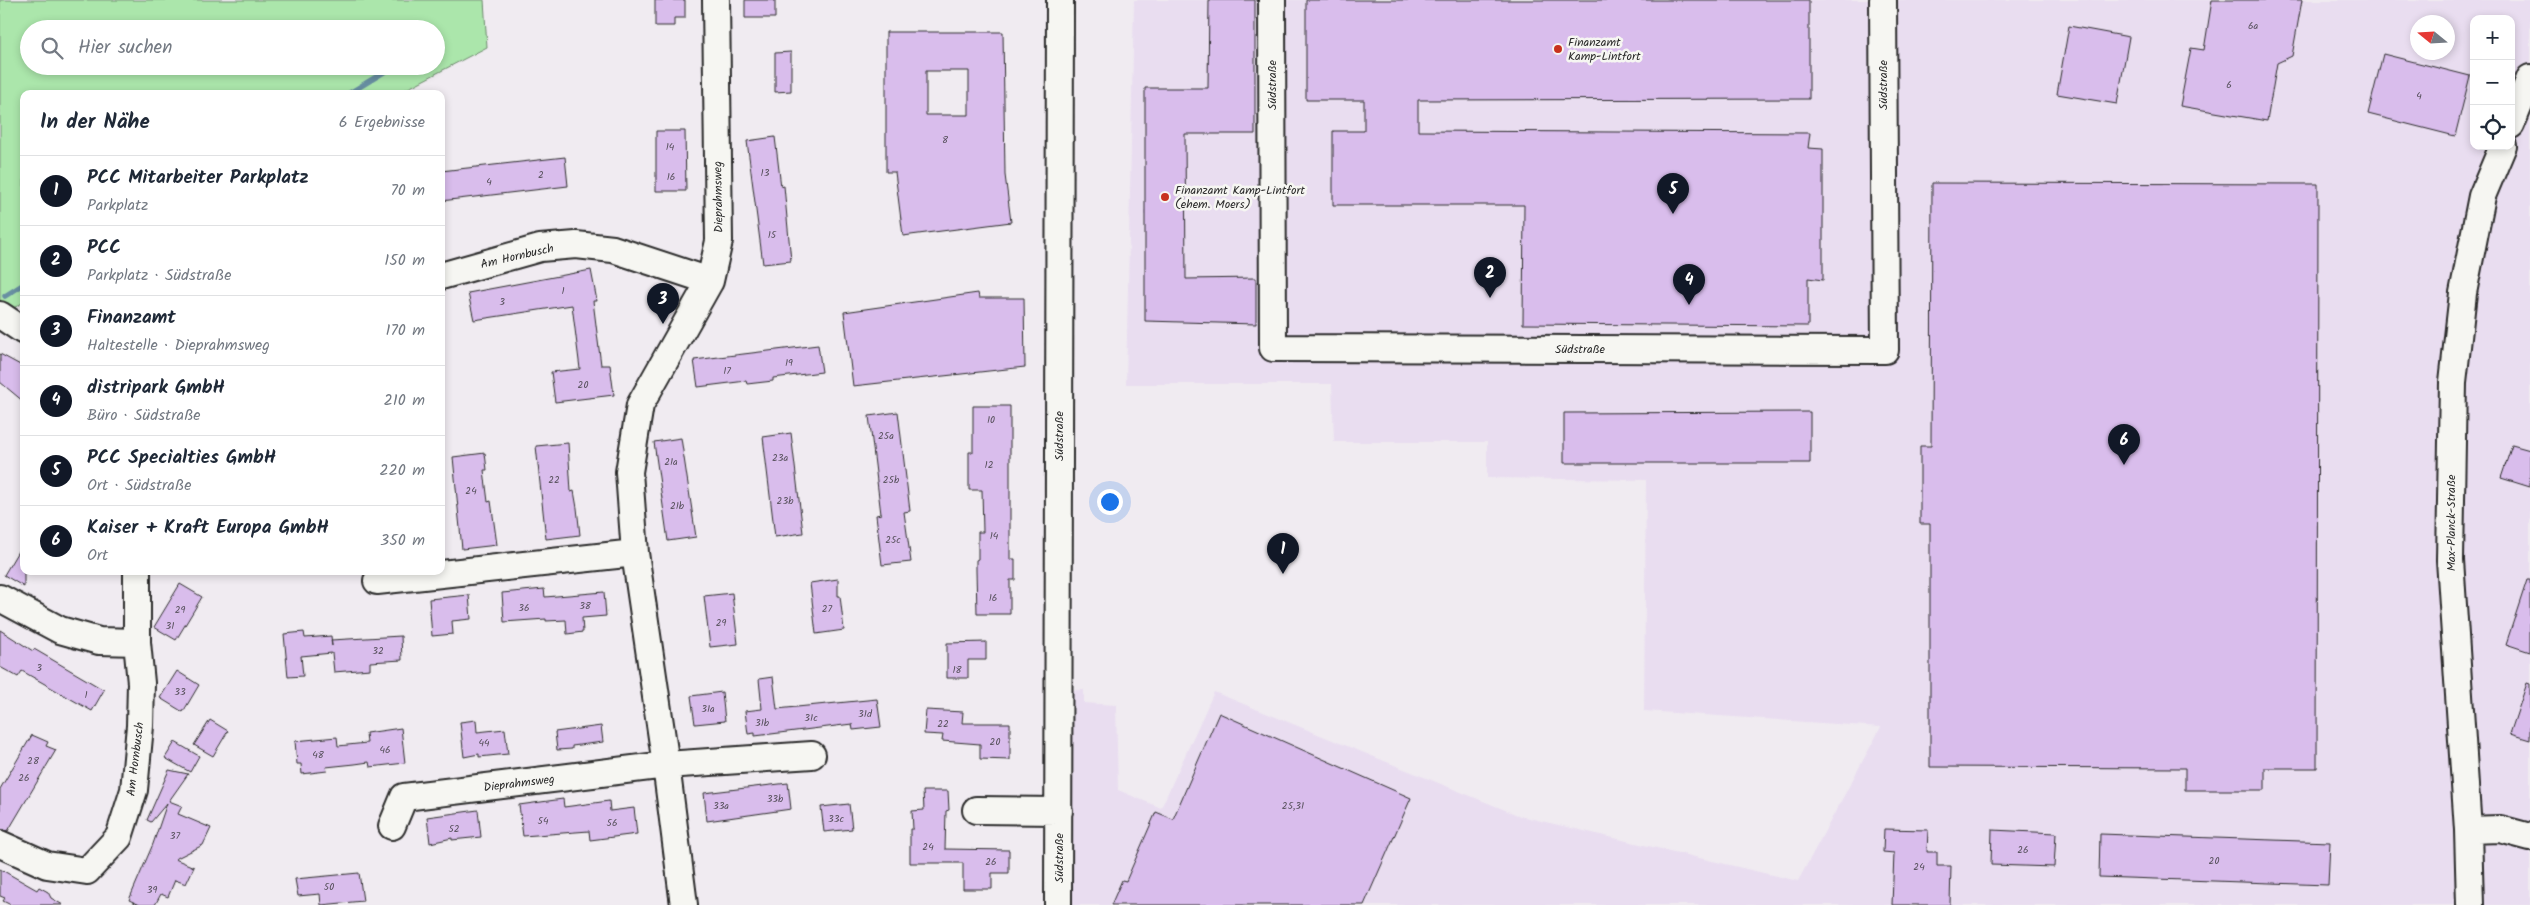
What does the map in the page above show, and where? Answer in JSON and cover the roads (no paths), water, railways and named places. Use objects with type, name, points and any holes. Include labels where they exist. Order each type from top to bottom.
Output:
[{"type":"street","name":"Dieprahmsweg","points":[[684,905],[635,553],[629,472],[640,405],[710,281],[719,242],[716,0]]},
{"type":"street","name":"Südstraße","points":[[1058,905],[1060,0]]},
{"type":"street","name":"Südstraße","points":[[1272,0],[1274,348],[1885,350],[1883,0]]},
{"type":"street","points":[[2515,115],[2530,78]]},
{"type":"street","name":"Max-Planck-Straße","points":[[2470,905],[2468,830],[2450,560],[2453,382],[2463,292],[2482,196],[2501,150]]},
{"type":"street","name":"Am Hornbusch","points":[[445,275],[540,248],[576,245],[613,249],[710,281]]},
{"type":"street","points":[[0,315],[20,328]]},
{"type":"street","points":[[445,574],[635,553]]},
{"type":"street","name":"Am Hornbusch","points":[[0,844],[47,866],[87,871],[119,837],[134,790],[140,726],[141,683],[137,642],[137,575]]},
{"type":"street","points":[[378,581],[433,575]]},
{"type":"street","points":[[0,598],[60,630],[99,641],[137,642]]},
{"type":"street","name":"Dieprahmsweg","points":[[392,826],[404,797],[666,765],[812,755]]},
{"type":"street","points":[[976,810],[1059,811]]},
{"type":"street","points":[[2468,830],[2500,829],[2530,837]]},
{"type":"waterway","points":[[355,90],[379,75]]},
{"type":"waterway","points":[[5,296],[20,287]]},
{"type":"place","name":"Finanzamt Kamp-Lintfort","points":[[1558,49]]},
{"type":"place","name":"Finanzamt Kamp-Lintfort (ehem. Moers)","points":[[1165,197]]},
{"type":"place","name":"PCC Specialties GmbH","points":[[1673,214]]},
{"type":"place","name":"PCC","points":[[1490,298]]},
{"type":"place","name":"distripark GmbH","points":[[1689,305]]},
{"type":"place","name":"Finanzamt","points":[[663,324]]},
{"type":"place","name":"Kaiser + Kraft Europa GmbH","points":[[2124,465]]},
{"type":"place","name":"PCC Mitarbeiter Parkplatz","points":[[1283,574]]}]
